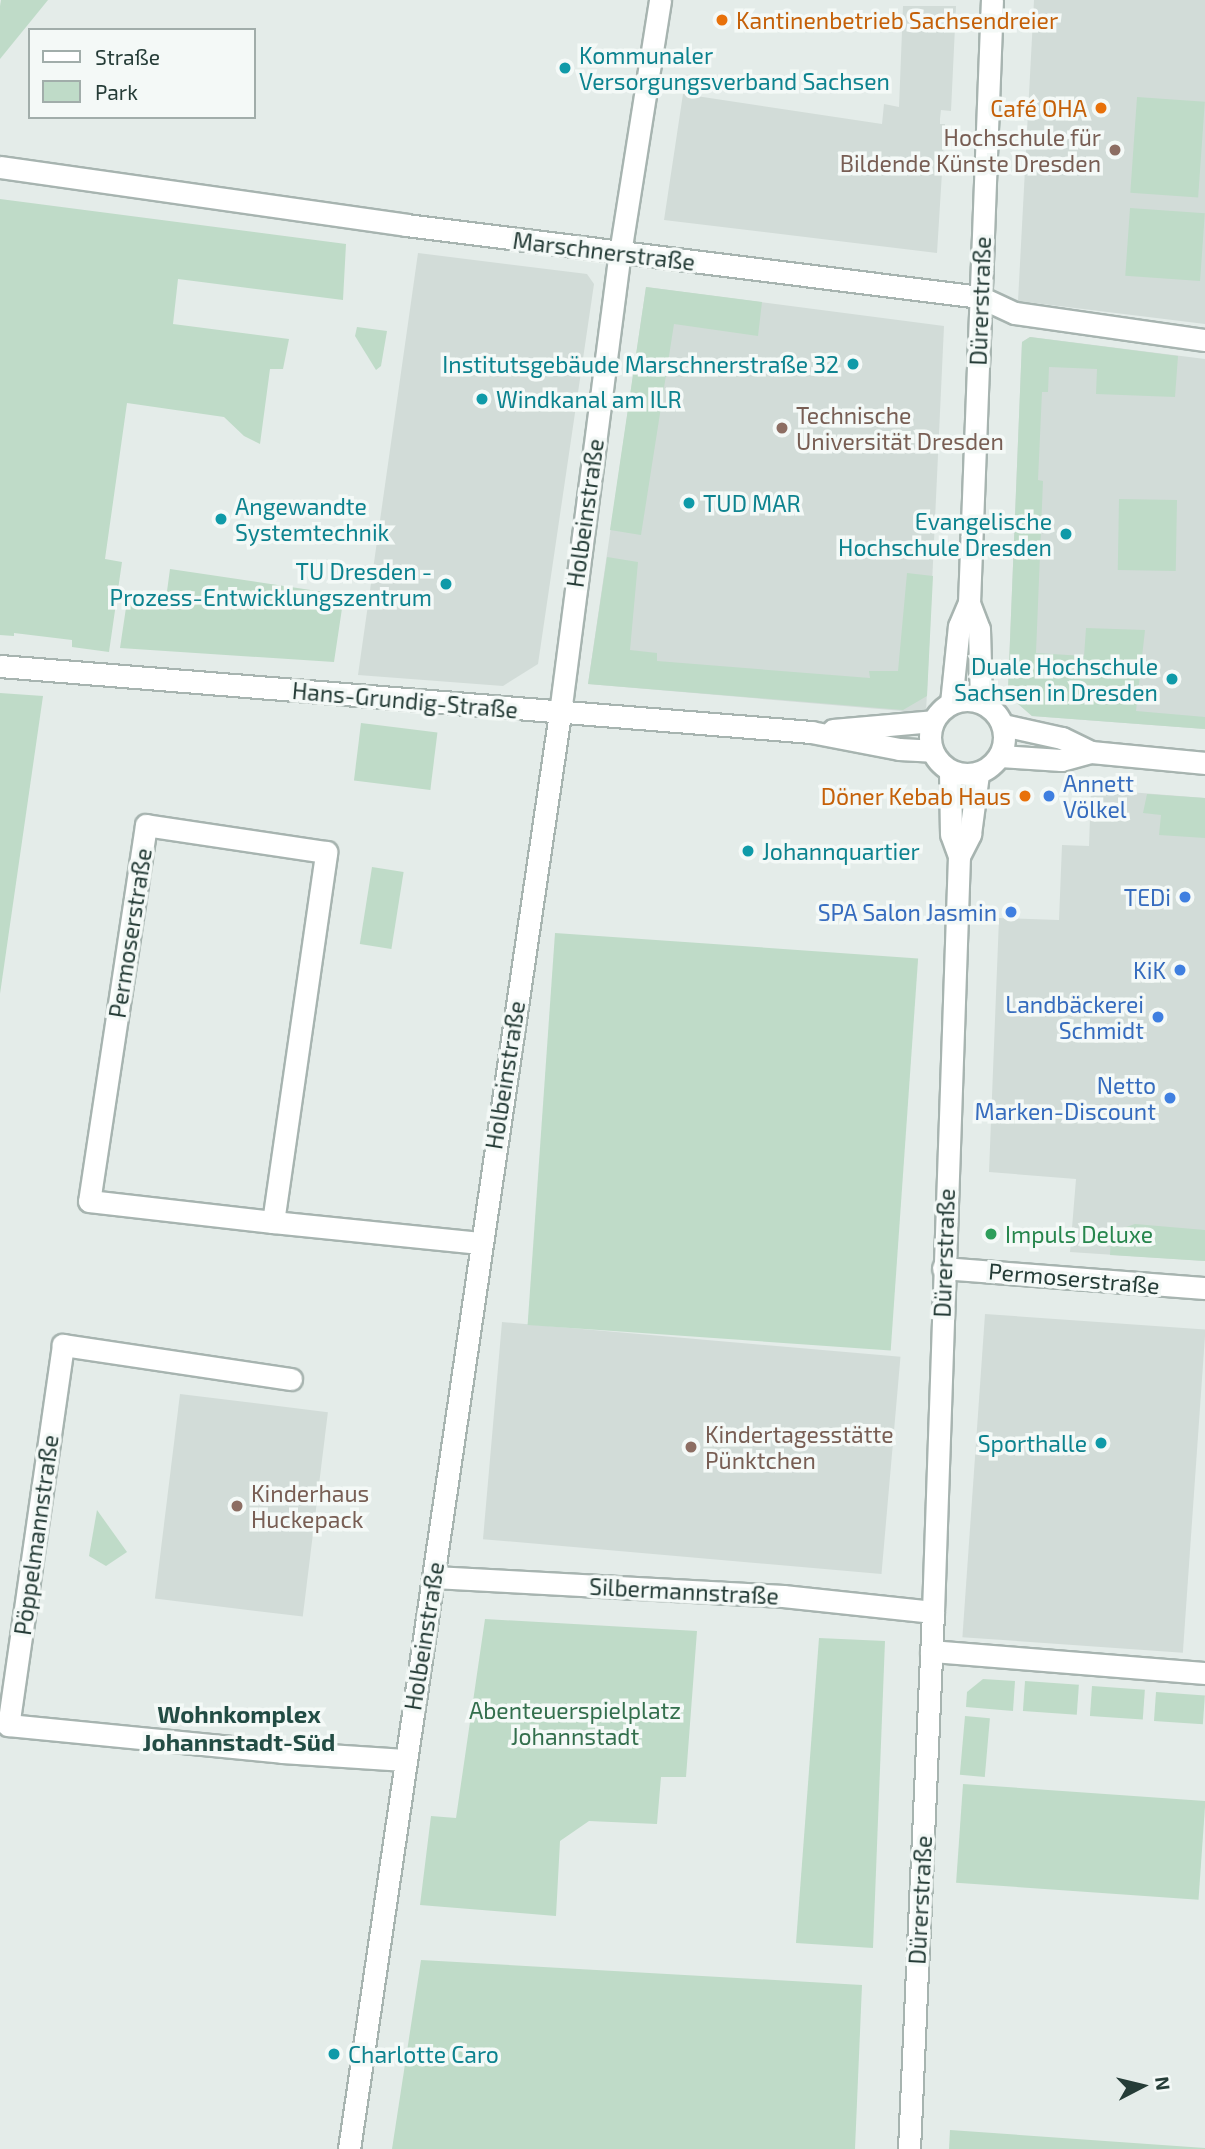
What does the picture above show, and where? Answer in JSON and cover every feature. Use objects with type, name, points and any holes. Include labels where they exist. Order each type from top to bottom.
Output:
[{"type":"street","name":"Holbeinstraße","points":[[349,2149],[434,1577],[480,1243],[560,713],[620,253],[660,0]]},
{"type":"street","name":"Dürerstraße","points":[[951,703],[959,626],[969,603],[992,0]]},
{"type":"street","name":"Marschnerstraße","points":[[0,167],[620,253],[980,297],[1015,313],[1205,340]]},
{"type":"street","name":"Dürerstraße","points":[[969,603],[979,629],[981,702]]},
{"type":"street","name":"Hans-Grundig-Straße","points":[[0,666],[810,732],[899,749],[932,751]]},
{"type":"street","points":[[970,699],[981,702],[995,711],[1003,725],[1005,737],[1000,756],[989,768],[978,774],[967,775],[950,771],[932,751],[930,736],[933,721],[951,703],[970,699]]},
{"type":"street","name":"Hans-Grundig-Straße","points":[[810,732],[933,721]]},
{"type":"street","points":[[1003,725],[1062,737],[1091,752]]},
{"type":"street","points":[[1000,756],[1061,760],[1091,752],[1205,763]]},
{"type":"street","name":"Dürerstraße","points":[[909,2149],[933,1612],[959,856],[951,834],[950,771]]},
{"type":"street","name":"Dürerstraße","points":[[959,856],[970,835],[978,774]]},
{"type":"street","name":"Permoserstraße","points":[[272,1222],[326,852],[146,825],[89,1201],[272,1222],[480,1243]]},
{"type":"street","name":"Permoserstraße","points":[[943,1268],[1205,1288]]},
{"type":"street","name":"Pöppelmannstraße","points":[[291,1379],[63,1345],[8,1725],[282,1752],[405,1760]]},
{"type":"street","name":"Silbermannstraße","points":[[434,1577],[783,1596],[933,1612]]},
{"type":"street","points":[[931,1651],[1205,1673]]},
{"type":"shaded area","name":"Hochschule für Bildende Künste Dresden","points":[[1034,0],[1205,0],[1205,324],[1018,301]]},
{"type":"shaded area","points":[[903,6],[956,6],[951,111],[941,110],[940,119],[940,124],[945,124],[937,253],[664,220],[683,94],[882,124],[884,104],[899,107]]},
{"type":"shaded area","points":[[418,253],[587,274],[594,284],[538,664],[503,686],[358,675]]},
{"type":"shaded area","name":"Technische Universität Dresden","points":[[646,287],[944,326],[926,713],[588,684]]},
{"type":"shaded area","points":[[1030,337],[1205,359],[1205,729],[1032,716],[1017,703],[1008,690],[1022,342]]},
{"type":"shaded area","points":[[1091,789],[1205,798],[1205,1261],[1070,1252],[1076,1179],[989,1172],[999,918],[1059,920],[1062,845],[1089,846]]},
{"type":"shaded area","points":[[985,1314],[1205,1329],[1183,1653],[962,1637]]},
{"type":"shaded area","name":"Kindertagesstätte Pünktchen","points":[[502,1322],[900,1357],[881,1574],[483,1539]]},
{"type":"shaded area","name":"Kinderhaus Huckepack","points":[[180,1394],[328,1412],[303,1617],[155,1598]]},
{"type":"green space","points":[[1,0],[48,0],[0,59],[0,6]]},
{"type":"green space","points":[[1137,97],[1205,102],[1198,198],[1130,193]]},
{"type":"green space","points":[[0,199],[346,244],[343,300],[178,279],[173,324],[289,339],[283,369],[270,369],[260,444],[244,436],[224,417],[127,403],[105,559],[122,562],[109,652],[72,647],[72,640],[14,633],[14,636],[0,635]]},
{"type":"green space","points":[[1130,208],[1205,213],[1200,281],[1125,276]]},
{"type":"green space","points":[[646,287],[762,302],[758,336],[674,324],[641,535],[610,530]]},
{"type":"green space","points":[[357,327],[387,331],[381,366],[376,370],[355,336]]},
{"type":"green space","points":[[1030,337],[1178,356],[1175,397],[1096,394],[1097,369],[1049,367],[1048,392],[1042,392],[1038,480],[1043,481],[1036,653],[1084,656],[1086,628],[1145,630],[1136,711],[1205,717],[1205,729],[1032,716],[1017,703],[1008,690],[1022,342]]},
{"type":"green space","points":[[1119,499],[1177,500],[1176,571],[1118,570]]},
{"type":"green space","points":[[607,557],[638,562],[630,650],[657,653],[657,661],[870,678],[869,671],[898,671],[907,573],[933,576],[927,696],[903,710],[588,684]]},
{"type":"green space","points":[[170,569],[344,595],[334,662],[120,648],[127,601],[165,606]]},
{"type":"green space","points":[[0,693],[43,696],[0,994]]},
{"type":"green space","points":[[361,723],[437,732],[430,790],[354,781]]},
{"type":"green space","points":[[1147,794],[1205,798],[1205,838],[1159,835],[1161,815],[1143,813]]},
{"type":"green space","points":[[372,867],[404,872],[391,949],[360,944]]},
{"type":"green space","points":[[555,933],[918,958],[891,1350],[528,1325]]},
{"type":"green space","points":[[1135,1224],[1205,1230],[1205,1261],[1110,1255],[1111,1237],[1120,1229]]},
{"type":"green space","points":[[97,1510],[127,1552],[106,1566],[89,1556]]},
{"type":"green space","name":"Abenteuerspielplatz Johannstadt","points":[[485,1619],[697,1631],[686,1777],[661,1777],[657,1824],[589,1821],[560,1841],[556,1916],[420,1905],[431,1816],[456,1818]]},
{"type":"green space","points":[[819,1638],[885,1641],[873,1948],[796,1943]]},
{"type":"green space","points":[[983,1679],[1015,1681],[1013,1711],[966,1707],[967,1692]]},
{"type":"green space","points":[[1025,1681],[1079,1685],[1077,1715],[1023,1711]]},
{"type":"green space","points":[[1092,1686],[1145,1690],[1143,1720],[1090,1716]]},
{"type":"green space","points":[[1156,1692],[1205,1695],[1203,1724],[1154,1721]]},
{"type":"green space","points":[[965,1716],[990,1718],[985,1777],[960,1775]]},
{"type":"green space","points":[[963,1784],[1205,1801],[1199,1900],[956,1883]]},
{"type":"green space","points":[[421,1960],[862,1985],[855,2149],[392,2149]]},
{"type":"green space","points":[[950,2130],[1205,2148],[1205,2149],[949,2149]]},
{"type":"place","name":"Kantinenbetrieb Sachsendreier","points":[[722,20]]},
{"type":"place","name":"Kommunaler Versorgungsverband Sachsen","points":[[565,68]]},
{"type":"place","name":"Café OHA","points":[[1101,108]]},
{"type":"place","name":"Hochschule für Bildende Künste Dresden","points":[[1115,150]]},
{"type":"place","name":"Institutsgebäude Marschnerstraße 32","points":[[853,364]]},
{"type":"place","name":"Windkanal am ILR","points":[[482,399]]},
{"type":"place","name":"Technische Universität Dresden","points":[[782,428]]},
{"type":"place","name":"TUD MAR","points":[[689,503]]},
{"type":"place","name":"Angewandte Systemtechnik","points":[[221,519]]},
{"type":"place","name":"Evangelische Hochschule Dresden","points":[[1066,534]]},
{"type":"place","name":"TU Dresden - Prozess-Entwicklungszentrum","points":[[446,584]]},
{"type":"place","name":"Duale Hochschule Sachsen in Dresden","points":[[1172,679]]},
{"type":"place","name":"Döner Kebab Haus","points":[[1025,796]]},
{"type":"place","name":"Annett Völkel","points":[[1049,796]]},
{"type":"place","name":"Johannquartier","points":[[748,851]]},
{"type":"place","name":"TEDi","points":[[1185,897]]},
{"type":"place","name":"SPA Salon Jasmin","points":[[1011,912]]},
{"type":"place","name":"KiK","points":[[1180,970]]},
{"type":"place","name":"Landbäckerei Schmidt","points":[[1158,1017]]},
{"type":"place","name":"Netto Marken-Discount","points":[[1170,1098]]},
{"type":"place","name":"Impuls Deluxe","points":[[991,1234]]},
{"type":"place","name":"Sporthalle","points":[[1101,1443]]},
{"type":"place","name":"Kindertagesstätte Pünktchen","points":[[691,1447]]},
{"type":"place","name":"Kinderhaus Huckepack","points":[[237,1506]]},
{"type":"place","name":"Charlotte Caro","points":[[334,2054]]},
{"type":"district","name":"Wohnkomplex Johannstadt-Süd","points":[[239,1728]]}]
